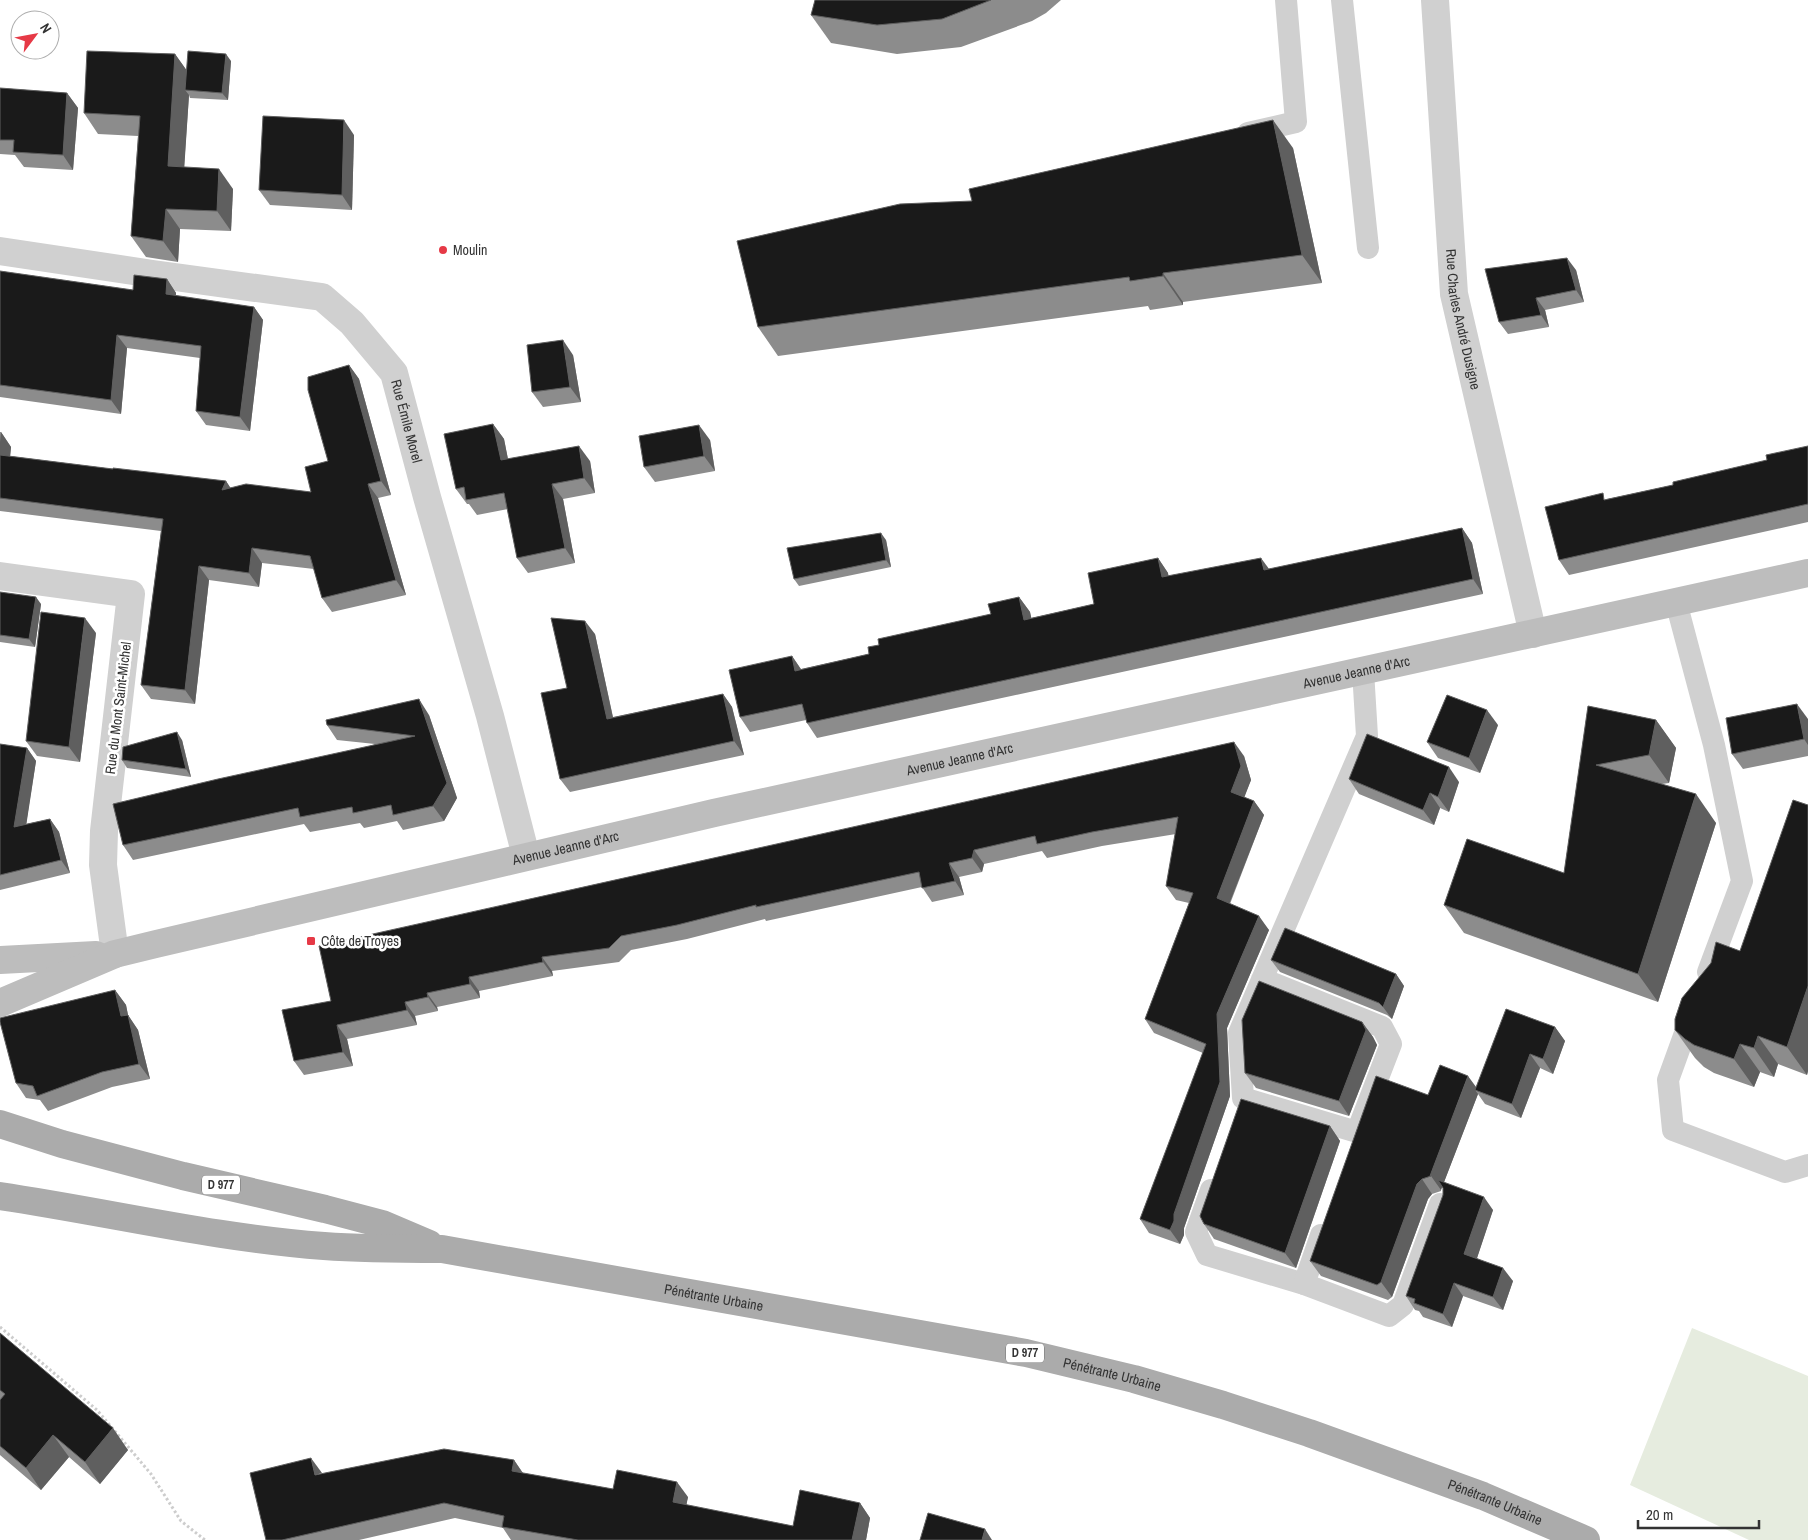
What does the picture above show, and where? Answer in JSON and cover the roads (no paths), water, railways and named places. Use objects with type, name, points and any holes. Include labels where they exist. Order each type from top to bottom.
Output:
[{"type":"main road","name":"Avenue Jeanne d'Arc","points":[[0,1003],[115,954],[526,856],[1808,573]]},
{"type":"main road","name":"Avenue Jeanne d'Arc","points":[[0,960],[115,954]]},
{"type":"main road","name":"D 977","points":[[0,1124],[62,1144],[183,1176],[382,1224],[442,1249]]},
{"type":"main road","name":"D 977","points":[[0,1196],[219,1234],[304,1244],[379,1249],[442,1249]]},
{"type":"main road","name":"Pénétrante Urbaine","points":[[442,1249],[1026,1353],[1134,1379],[1224,1405],[1309,1433],[1483,1496],[1586,1540]]},
{"type":"street","name":"Rue Charles André Dusigne","points":[[1435,0],[1454,294],[1533,634]]},
{"type":"street","name":"Rue Émile Morel","points":[[0,251],[322,297],[352,323],[394,373],[427,497],[490,716],[526,856]]},
{"type":"street","name":"Rue du Mont Saint-Michel","points":[[0,576],[131,594],[104,831],[103,865],[115,954]]},
{"type":"lane","points":[[1230,138],[1296,122],[1286,0]]},
{"type":"lane","points":[[1342,0],[1368,248]]},
{"type":"lane","points":[[1676,602],[1714,745],[1742,881],[1668,1080],[1673,1130],[1784,1172],[1808,1165]]},
{"type":"lane","points":[[1262,979],[1382,1026],[1391,1044],[1354,1141],[1240,1107],[1239,1034],[1262,979],[1367,736],[1363,672]]},
{"type":"lane","points":[[1218,1170],[1196,1232],[1207,1255],[1304,1284],[1389,1316],[1404,1305],[1440,1204]]},
{"type":"lane","points":[[1304,1284],[1329,1212]]},
{"type":"place","name":"Moulin","points":[[443,250]]},
{"type":"place","name":"Côte de Troyes","points":[[311,941]]}]
